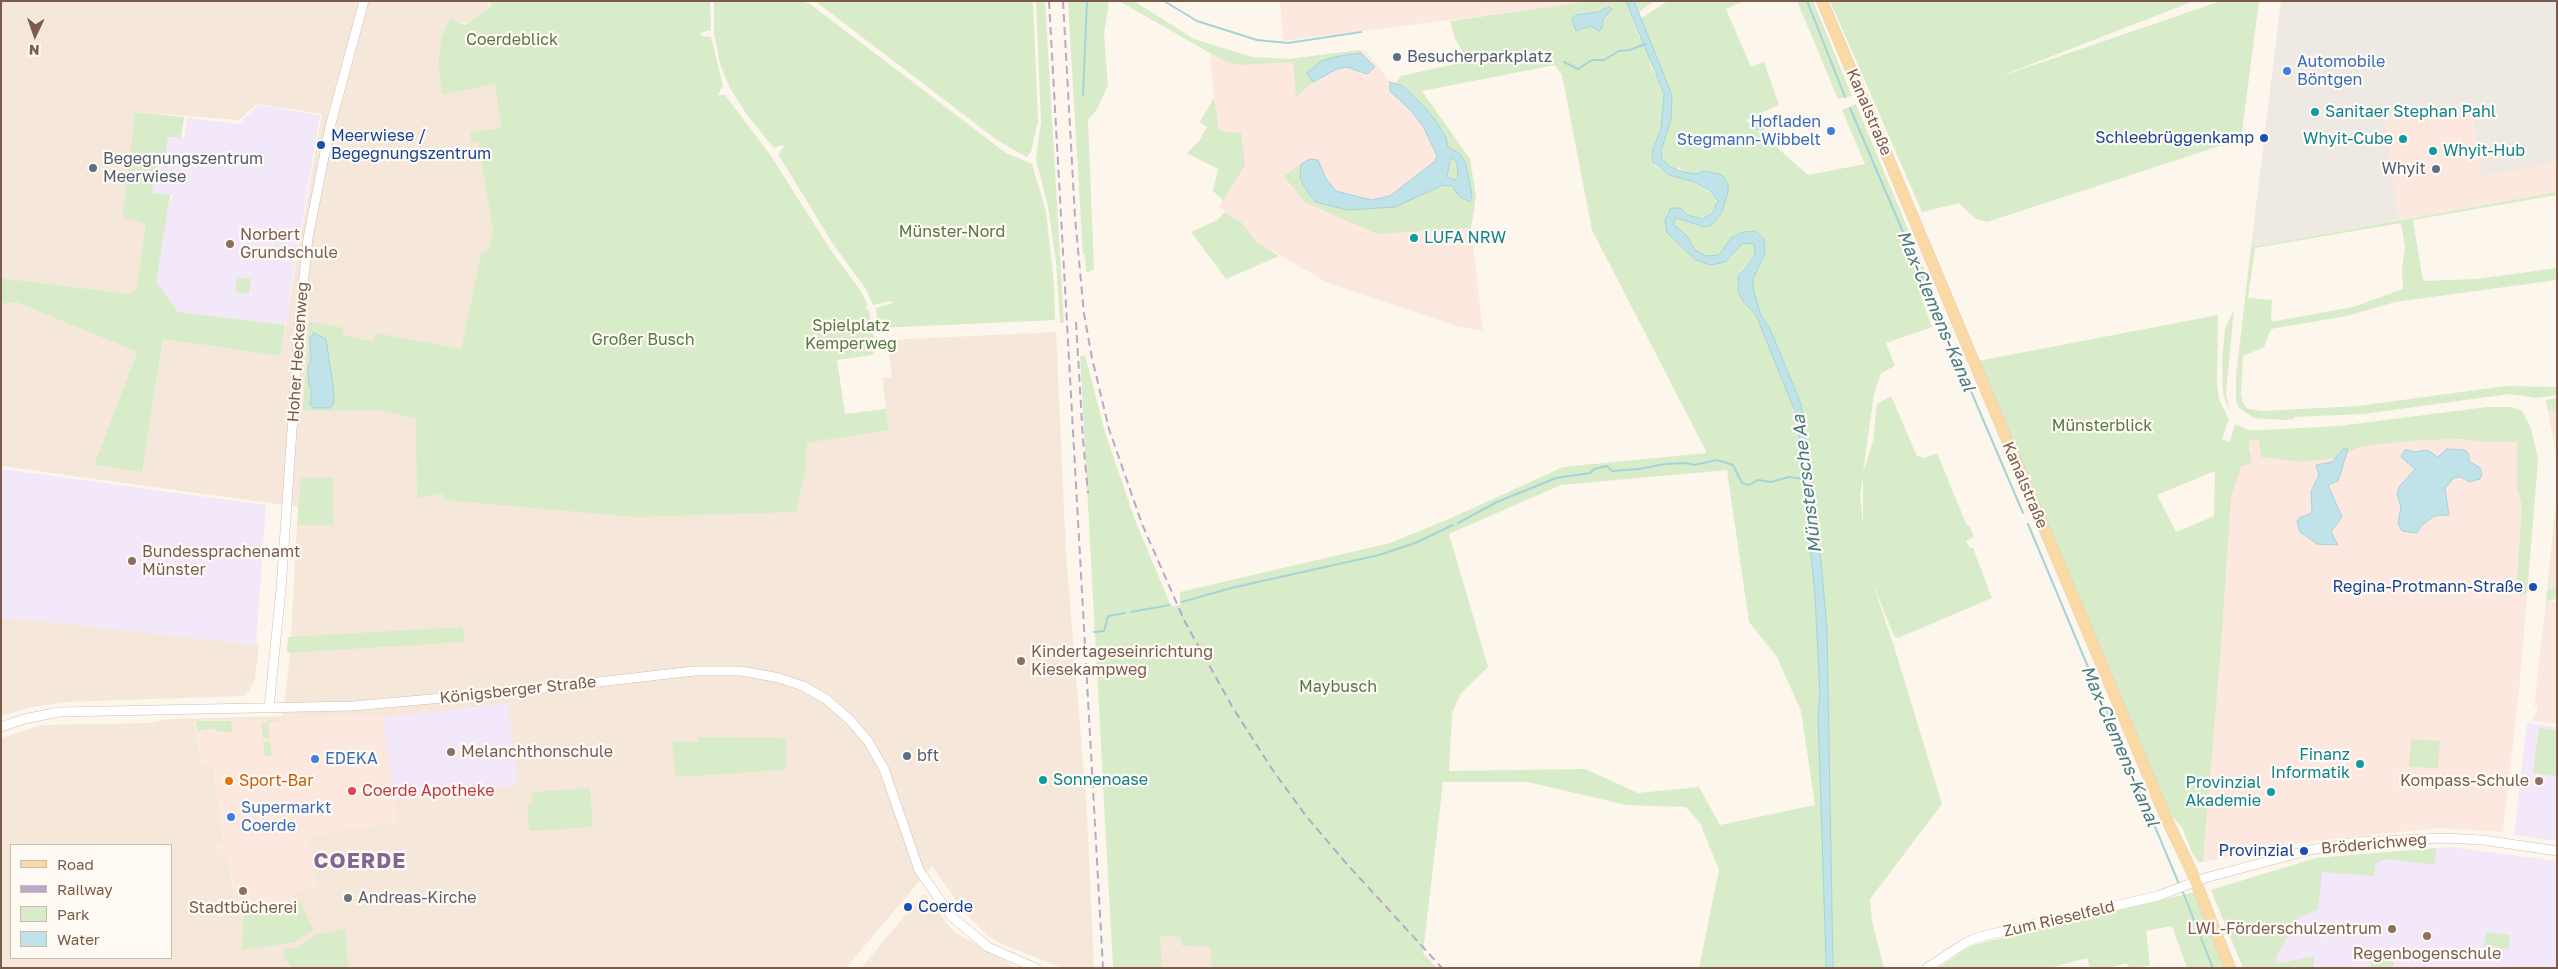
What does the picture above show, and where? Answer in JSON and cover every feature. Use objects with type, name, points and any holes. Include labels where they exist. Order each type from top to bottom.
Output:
[{"type":"main road","name":"Kanalstraße","points":[[1822,1],[2167,820],[2191,884],[2230,968]]},
{"type":"street","name":"Hoher Heckenweg","points":[[269,708],[281,589],[298,334],[308,238],[320,171],[364,1]]},
{"type":"street","name":"Königsberger Straße","points":[[1,727],[24,718],[59,712],[353,706],[467,696],[694,671],[730,670],[779,678],[803,686],[826,699],[850,720],[871,746],[884,769],[922,876],[951,916],[969,933],[1000,954],[1036,968]]},
{"type":"street","name":"Bröderichweg","points":[[2191,884],[2304,851],[2357,842],[2443,838],[2501,842],[2557,851]]},
{"type":"street","name":"Zum Rieselfeld","points":[[1927,968],[1967,942],[1979,938],[2175,890],[2191,884]]},
{"type":"shaded area","points":[[1,1],[485,1],[491,5],[465,24],[450,18],[441,37],[438,68],[442,95],[495,84],[501,128],[470,132],[478,142],[493,231],[488,251],[481,253],[461,349],[376,334],[375,341],[343,335],[344,328],[303,410],[382,410],[796,512],[806,470],[807,443],[889,430],[882,378],[892,377],[887,340],[1056,332],[1066,553],[1087,813],[1094,968],[1063,968],[1004,945],[988,936],[964,912],[932,866],[846,968],[1,968],[1,738],[41,725],[150,723],[170,719],[283,716],[290,654],[298,507],[1,466],[1,304],[16,302],[137,352],[94,465],[142,472],[163,339],[280,356],[322,114],[257,104],[239,120],[135,112],[147,224],[138,288],[130,294],[1,278]],"holes":[[[382,715],[309,836],[298,890],[293,893],[294,899],[261,904],[262,908],[238,911],[239,896],[234,896],[228,856],[217,857],[215,844],[224,843],[213,763],[201,764],[194,721],[287,720]]]},
{"type":"shaded area","points":[[1280,1],[1591,1],[1591,2],[1283,41]]},
{"type":"shaded area","points":[[2281,1],[2557,1],[2557,162],[2482,176],[2471,107],[2385,120],[2399,220],[2251,247]]},
{"type":"shaded area","points":[[1213,45],[1252,57],[1289,59],[1365,50],[1390,82],[1396,82],[1401,76],[1476,196],[1471,228],[1483,331],[1457,326],[1328,283],[1257,242],[1241,222],[1219,207],[1223,200],[1213,191],[1218,169],[1187,154],[1199,141],[1207,127],[1200,122],[1214,98],[1210,55]]},
{"type":"shaded area","name":"Norbert Grundschule","points":[[258,105],[320,115],[285,325],[178,312],[155,282],[168,205],[173,196],[152,193],[157,157],[168,137],[184,138],[187,118],[239,124]]},
{"type":"shaded area","name":"Whyit","points":[[2471,107],[2482,175],[2557,162],[2557,192],[2399,220],[2384,120]]},
{"type":"shaded area","points":[[2557,409],[2557,460],[2548,411]]},
{"type":"shaded area","points":[[2516,414],[2531,428],[2538,459],[2520,681],[2503,832],[2439,828],[2314,841],[2203,862],[2221,649],[2234,443],[2432,419]]},
{"type":"shaded area","name":"Bundessprachenamt Münster","points":[[1,469],[266,505],[256,645],[1,617]]},
{"type":"shaded area","points":[[2557,494],[2557,587],[2547,591],[2556,502]]},
{"type":"shaded area","points":[[2546,601],[2557,602],[2557,724],[2533,721],[2534,714],[2537,714],[2537,706],[2534,706]]},
{"type":"shaded area","points":[[1,617],[259,644],[255,679],[244,696],[67,702],[31,707],[1,716]]},
{"type":"shaded area","name":"Melanchthonschule","points":[[508,703],[518,786],[485,788],[395,800],[383,718]]},
{"type":"shaded area","points":[[382,715],[398,822],[309,836],[317,887],[293,893],[294,899],[262,904],[262,908],[238,911],[239,896],[234,896],[228,857],[217,858],[215,844],[224,842],[213,763],[201,764],[194,721],[287,720]]},
{"type":"shaded area","name":"Kompass-Schule","points":[[2527,723],[2557,727],[2557,841],[2514,835]]},
{"type":"shaded area","name":"LWL-Förderschulzentrum","points":[[2450,847],[2557,861],[2557,968],[2243,968],[2211,890],[2316,858]]},
{"type":"shaded area","points":[[924,893],[953,931],[1017,968],[861,968]]},
{"type":"shaded area","points":[[1159,936],[1182,937],[1183,946],[1212,947],[1212,968],[1162,968]]},
{"type":"green space","name":"Großer Busch","points":[[488,1],[710,1],[711,30],[700,33],[701,36],[711,37],[723,85],[718,95],[725,95],[771,156],[830,249],[862,293],[867,304],[865,309],[868,309],[870,315],[876,347],[873,355],[837,360],[845,414],[886,409],[889,430],[807,443],[806,470],[796,512],[636,517],[444,500],[443,494],[417,498],[416,419],[382,410],[303,411],[309,322],[344,328],[343,335],[374,341],[375,333],[461,349],[481,253],[488,251],[493,231],[478,142],[472,143],[470,132],[501,128],[495,84],[442,95],[438,68],[441,37],[450,18],[465,25],[492,5]],"holes":[[[326,339],[333,385],[330,408],[313,408],[310,405],[312,389],[309,386],[308,368],[311,360]]]},
{"type":"green space","name":"Münster-Nord","points":[[714,1],[801,1],[810,4],[1006,153],[1032,164],[1046,212],[1054,283],[1055,320],[878,328],[876,308],[893,303],[891,301],[873,305],[866,289],[833,244],[778,154],[784,147],[782,145],[774,148],[747,115],[730,88],[720,64],[714,33]]},
{"type":"green space","points":[[815,1],[1033,1],[1038,121],[1031,152],[1027,157],[997,140]]},
{"type":"green space","points":[[1036,1],[1045,1],[1064,323],[1060,323],[1056,261],[1048,207],[1036,159],[1041,122]]},
{"type":"green space","points":[[1068,1],[1109,1],[1104,35],[1108,85],[1097,109],[1088,120],[1094,269],[1089,272],[1086,272],[1085,255],[1083,255]]},
{"type":"green space","points":[[1119,1],[1134,1],[1194,39],[1252,57],[1289,59],[1360,50],[1361,53],[1339,56],[1308,73],[1313,82],[1296,97],[1293,62],[1240,65],[1224,61]]},
{"type":"green space","name":"Maybusch","points":[[1591,1],[1626,1],[1639,36],[1646,46],[1651,67],[1662,88],[1664,100],[1661,129],[1652,152],[1655,166],[1669,175],[1697,183],[1716,198],[1716,207],[1706,217],[1696,218],[1687,214],[1679,207],[1668,212],[1665,220],[1696,260],[1730,258],[1740,245],[1748,242],[1753,242],[1756,247],[1755,255],[1740,271],[1737,284],[1738,292],[1756,315],[1791,400],[1802,459],[1815,596],[1820,696],[1826,968],[1699,968],[1719,870],[1700,823],[1686,807],[1626,805],[1528,782],[1443,782],[1423,953],[1437,968],[1212,968],[1211,947],[1182,946],[1181,937],[1160,936],[1162,968],[1113,968],[1080,356],[1085,355],[1105,432],[1135,520],[1171,606],[1180,605],[1180,592],[1390,543],[1449,519],[1563,467],[1707,453],[1592,230],[1562,75],[1555,65],[1422,91],[1470,159],[1476,196],[1471,228],[1377,234],[1304,202],[1284,176],[1301,164],[1300,178],[1307,191],[1395,207],[1443,185],[1452,186],[1460,197],[1470,202],[1472,195],[1466,164],[1448,147],[1446,138],[1436,121],[1422,104],[1403,86],[1396,83],[1401,76],[1468,61],[1455,39],[1450,21]],"holes":[[[1609,7],[1602,28],[1599,30],[1591,26],[1579,31],[1575,27],[1573,23],[1576,15],[1599,12]],[[1727,470],[1749,622],[1777,657],[1801,711],[1815,805],[1720,825],[1699,787],[1638,793],[1585,769],[1449,771],[1452,713],[1461,693],[1488,667],[1449,534],[1561,485]]]},
{"type":"green space","points":[[1634,1],[1655,1],[1639,12]]},
{"type":"green space","points":[[1668,1],[1744,1],[1726,9],[1751,67],[1764,62],[1779,105],[1746,120],[1808,175],[1865,164],[1842,110],[1856,104],[1934,292],[1921,297],[1932,327],[1886,343],[1895,366],[1881,373],[1874,394],[1863,473],[1873,441],[1877,404],[1891,396],[1917,456],[1924,458],[1937,453],[1967,526],[1969,525],[1974,537],[1966,541],[1970,548],[1973,548],[1992,598],[1898,638],[1894,636],[1872,581],[1942,804],[1870,899],[1872,921],[1884,968],[1833,968],[1827,629],[1821,561],[1812,496],[1814,490],[1800,402],[1771,331],[1760,313],[1753,288],[1753,279],[1765,254],[1764,239],[1755,231],[1746,231],[1731,238],[1719,255],[1706,256],[1695,250],[1686,235],[1675,227],[1673,222],[1677,218],[1704,227],[1712,225],[1720,216],[1728,187],[1727,181],[1719,174],[1704,171],[1696,174],[1683,172],[1678,166],[1678,170],[1666,164],[1661,156],[1666,130],[1671,120],[1672,95],[1645,32],[1641,18]],"holes":[[[1863,477],[1863,524],[1860,495]]]},
{"type":"green space","points":[[1797,1],[1813,1],[1852,96],[1838,99]]},
{"type":"green space","points":[[1830,1],[2194,1],[1996,78],[2221,1],[2259,1],[2241,139],[1987,222],[1976,219],[1959,203],[1922,212]]},
{"type":"green space","points":[[1214,98],[1219,131],[1241,133],[1245,165],[1223,200],[1213,191],[1218,169],[1187,153],[1199,141],[1207,127],[1200,122]]},
{"type":"green space","points":[[135,112],[184,117],[181,138],[168,137],[165,158],[157,158],[152,193],[170,195],[156,282],[178,312],[285,325],[280,356],[163,339],[142,472],[94,465],[137,352],[16,302],[1,304],[1,278],[130,294],[137,288],[146,224],[123,215]]},
{"type":"green space","points":[[1452,158],[1457,162],[1458,177],[1455,180],[1447,177]]},
{"type":"green space","points":[[2557,192],[2557,195],[2413,220],[2423,281],[2476,279],[2557,268],[2557,280],[2395,302],[2347,316],[2271,329],[2264,347],[2243,356],[2241,395],[2243,403],[2248,409],[2264,411],[2358,406],[2506,386],[2557,387],[2557,395],[2535,398],[2510,394],[2363,414],[2294,417],[2294,419],[2283,420],[2254,418],[2239,408],[2236,400],[2236,376],[2251,247]],"holes":[[[2401,223],[2405,247],[2402,270],[2403,289],[2353,307],[2271,321],[2272,300],[2248,298],[2255,248]]]},
{"type":"green space","points":[[1225,212],[1241,222],[1257,242],[1279,256],[1226,279],[1191,232],[1217,220]]},
{"type":"green space","points":[[237,277],[251,279],[249,294],[235,292]]},
{"type":"green space","points":[[2234,309],[2226,393],[2230,413],[2223,393],[2222,361],[2225,329]]},
{"type":"green space","name":"Münsterblick","points":[[2218,315],[2217,382],[2219,400],[2229,419],[2222,439],[2230,442],[2235,424],[2248,430],[2262,430],[2339,426],[2487,407],[2510,407],[2522,411],[2531,428],[2538,459],[2527,593],[2523,595],[2516,594],[2522,506],[2517,489],[2517,442],[2482,442],[2463,439],[2418,440],[2363,446],[2334,458],[2304,462],[2261,457],[2259,440],[2249,441],[2252,460],[2250,464],[2241,466],[2231,498],[2221,649],[2203,862],[2199,862],[2193,855],[2182,827],[2170,815],[1978,361]],"holes":[[[2215,471],[2214,516],[2176,532],[2157,495]]]},
{"type":"green space","points":[[2557,398],[2557,409],[2548,411],[2546,400]]},
{"type":"green space","points":[[301,478],[333,478],[333,525],[297,525]]},
{"type":"green space","points":[[2557,587],[2557,599],[2546,601],[2547,591]]},
{"type":"green space","points":[[463,627],[464,642],[287,653],[288,637]]},
{"type":"green space","points":[[267,720],[282,721],[268,723],[270,738],[263,739],[261,724],[267,723]]},
{"type":"green space","points":[[196,721],[231,721],[233,733],[216,731],[216,728],[198,731]]},
{"type":"green space","points":[[2539,728],[2557,730],[2557,776],[2533,773]]},
{"type":"green space","points":[[698,737],[786,738],[786,767],[784,770],[676,777],[672,741],[699,742]]},
{"type":"green space","points":[[2411,739],[2440,741],[2438,768],[2409,767]]},
{"type":"green space","points":[[270,741],[272,756],[265,757],[263,742]]},
{"type":"green space","points":[[590,788],[593,827],[529,831],[527,804],[533,804],[532,792]]},
{"type":"green space","points":[[2436,848],[2435,865],[2386,859],[2376,863],[2374,876],[2322,872],[2318,910],[2299,917],[2276,957],[2277,964],[2314,956],[2314,968],[2243,968],[2211,890],[2316,858]]},
{"type":"green space","points":[[2195,892],[2226,968],[2187,968],[2172,926],[2146,931],[2150,966],[2128,968],[2127,963],[2108,968],[2090,968],[2087,958],[2050,968],[1938,968],[1973,945]]},
{"type":"green space","points":[[300,900],[313,930],[295,942],[242,950],[244,914],[272,911],[275,906],[295,903]]},
{"type":"green space","points":[[345,929],[348,968],[293,968],[283,956],[285,949],[297,948],[318,934]]},
{"type":"green space","points":[[2486,932],[2510,935],[2509,949],[2484,946]]},
{"type":"green space","points":[[2371,960],[2394,961],[2393,968],[2370,968]]},
{"type":"water","name":"Münstersche Aa","points":[[1626,1],[1634,1],[1672,95],[1671,120],[1661,151],[1662,159],[1670,167],[1683,172],[1696,174],[1704,171],[1719,174],[1724,177],[1728,185],[1728,192],[1721,214],[1712,225],[1704,227],[1677,218],[1674,221],[1674,225],[1686,235],[1695,250],[1706,256],[1719,255],[1731,238],[1743,232],[1755,231],[1764,239],[1765,254],[1753,279],[1753,288],[1760,313],[1771,331],[1801,404],[1814,490],[1812,496],[1821,561],[1827,629],[1833,968],[1826,968],[1818,713],[1820,696],[1815,596],[1800,444],[1794,409],[1756,315],[1743,301],[1738,292],[1738,276],[1755,255],[1754,244],[1743,243],[1725,262],[1711,265],[1696,260],[1667,233],[1665,220],[1671,208],[1681,208],[1687,215],[1702,219],[1712,213],[1718,201],[1710,191],[1695,182],[1669,175],[1653,162],[1652,152],[1661,129],[1664,94]]},
{"type":"water","points":[[1609,7],[1612,9],[1604,18],[1602,28],[1599,31],[1591,26],[1576,31],[1572,19],[1576,15],[1598,12]]},
{"type":"water","points":[[1361,53],[1375,67],[1367,74],[1347,67],[1337,69],[1313,82],[1307,73],[1321,61]]},
{"type":"water","points":[[1390,82],[1403,86],[1436,121],[1446,138],[1448,147],[1460,154],[1466,164],[1472,195],[1470,202],[1460,197],[1452,186],[1443,185],[1395,207],[1347,210],[1316,202],[1307,191],[1300,178],[1301,164],[1310,159],[1318,160],[1326,179],[1336,191],[1371,200],[1390,196],[1435,161],[1437,156],[1424,128],[1412,112],[1390,91]],"holes":[[[1452,158],[1457,162],[1458,177],[1454,180],[1447,177],[1450,160]]]},
{"type":"water","points":[[1762,118],[1765,119],[1765,129],[1758,130],[1755,129],[1754,122],[1755,119]]},
{"type":"water","points":[[1767,132],[1773,138],[1767,144],[1761,138]]},
{"type":"water","points":[[314,333],[326,339],[333,385],[334,403],[330,408],[313,408],[310,405],[312,390],[309,386],[308,368],[311,360],[310,339]]},
{"type":"water","points":[[2343,449],[2348,449],[2338,481],[2328,485],[2342,517],[2331,532],[2338,545],[2317,544],[2300,532],[2297,522],[2299,518],[2312,513],[2311,491],[2319,475],[2316,465],[2332,462]]},
{"type":"water","points":[[2447,449],[2465,450],[2469,454],[2469,461],[2480,468],[2482,474],[2480,479],[2469,482],[2461,477],[2454,478],[2445,488],[2449,515],[2434,516],[2421,526],[2417,533],[2402,531],[2398,523],[2401,507],[2397,494],[2399,487],[2415,469],[2401,457],[2405,450],[2414,452],[2427,450],[2438,457]]},
{"type":"waterway","points":[[1083,95],[1087,1]]},
{"type":"waterway","points":[[1164,1],[1197,21],[1257,40],[1288,43],[1361,32]]},
{"type":"waterway","name":"Max-Clemens-Kanal","points":[[1807,1],[1845,97]]},
{"type":"waterway","points":[[1564,62],[1578,69],[1592,60],[1604,60],[1619,51],[1630,50],[1645,44]]},
{"type":"waterway","name":"Max-Clemens-Kanal","points":[[1850,108],[2023,513]]},
{"type":"waterway","name":"Münstersche Aa","points":[[1458,523],[1497,502],[1556,478],[1590,473],[1594,469],[1607,466],[1612,471],[1639,469],[1665,464],[1686,463],[1694,465],[1717,460],[1733,465],[1742,483],[1749,485],[1758,480],[1771,482],[1789,477],[1805,479]]},
{"type":"waterway","name":"Max-Clemens-Kanal","points":[[2028,524],[2179,884]]},
{"type":"waterway","points":[[1182,602],[1231,588],[1379,555],[1415,543],[1453,525]]},
{"type":"waterway","points":[[1131,612],[1170,605]]},
{"type":"waterway","points":[[1094,632],[1104,631],[1108,616],[1125,613]]},
{"type":"waterway","name":"Max-Clemens-Kanal","points":[[2182,890],[2213,968]]},
{"type":"railway","points":[[1049,1],[1103,968]]},
{"type":"railway","points":[[1063,1],[1075,217],[1084,314],[1092,358],[1109,429],[1142,524],[1185,622],[1233,708],[1272,769],[1306,816],[1346,863],[1442,968]]},
{"type":"railway","points":[[1076,322],[1088,493]]},
{"type":"place","name":"Besucherparkplatz","points":[[1397,57]]},
{"type":"place","name":"Automobile Böntgen","points":[[2287,71]]},
{"type":"place","name":"Sanitaer Stephan Pahl","points":[[2315,112]]},
{"type":"place","name":"Hofladen Stegmann-Wibbelt","points":[[1831,131]]},
{"type":"place","name":"Schleebrüggenkamp","points":[[2264,138]]},
{"type":"place","name":"Whyit-Cube","points":[[2403,139]]},
{"type":"place","name":"Meerwiese / Begegnungszentrum","points":[[321,145]]},
{"type":"place","name":"Whyit-Hub","points":[[2433,151]]},
{"type":"place","name":"Begegnungszentrum Meerwiese","points":[[93,168]]},
{"type":"place","name":"Whyit","points":[[2436,169]]},
{"type":"place","name":"LUFA NRW","points":[[1414,238]]},
{"type":"place","name":"Norbert Grundschule","points":[[230,244]]},
{"type":"place","name":"Bundessprachenamt Münster","points":[[132,561]]},
{"type":"place","name":"Regina-Protmann-Straße","points":[[2533,587]]},
{"type":"place","name":"Kindertageseinrichtung Kiesekampweg","points":[[1021,661]]},
{"type":"place","name":"Melanchthonschule","points":[[451,752]]},
{"type":"place","name":"bft","points":[[907,756]]},
{"type":"place","name":"EDEKA","points":[[315,759]]},
{"type":"place","name":"Finanz Informatik","points":[[2360,764]]},
{"type":"place","name":"Sonnenoase","points":[[1043,780]]},
{"type":"place","name":"Sport-Bar","points":[[229,781]]},
{"type":"place","name":"Kompass-Schule","points":[[2539,781]]},
{"type":"place","name":"Coerde Apotheke","points":[[352,791]]},
{"type":"place","name":"Provinzial Akademie","points":[[2271,792]]},
{"type":"place","name":"Supermarkt Coerde","points":[[231,817]]},
{"type":"place","name":"Provinzial","points":[[2304,851]]},
{"type":"place","name":"Stadtbücherei","points":[[243,891]]},
{"type":"place","name":"Andreas-Kirche","points":[[348,898]]},
{"type":"place","name":"Coerde","points":[[908,907]]},
{"type":"place","name":"LWL-Förderschulzentrum","points":[[2392,929]]},
{"type":"place","name":"Regenbogenschule","points":[[2427,936]]},
{"type":"district","name":"COERDE","points":[[360,861]]},
{"type":"park label","name":"Coerdeblick","points":[[512,40]]},
{"type":"park label","name":"Spielplatz Kemperweg","points":[[851,335]]}]
